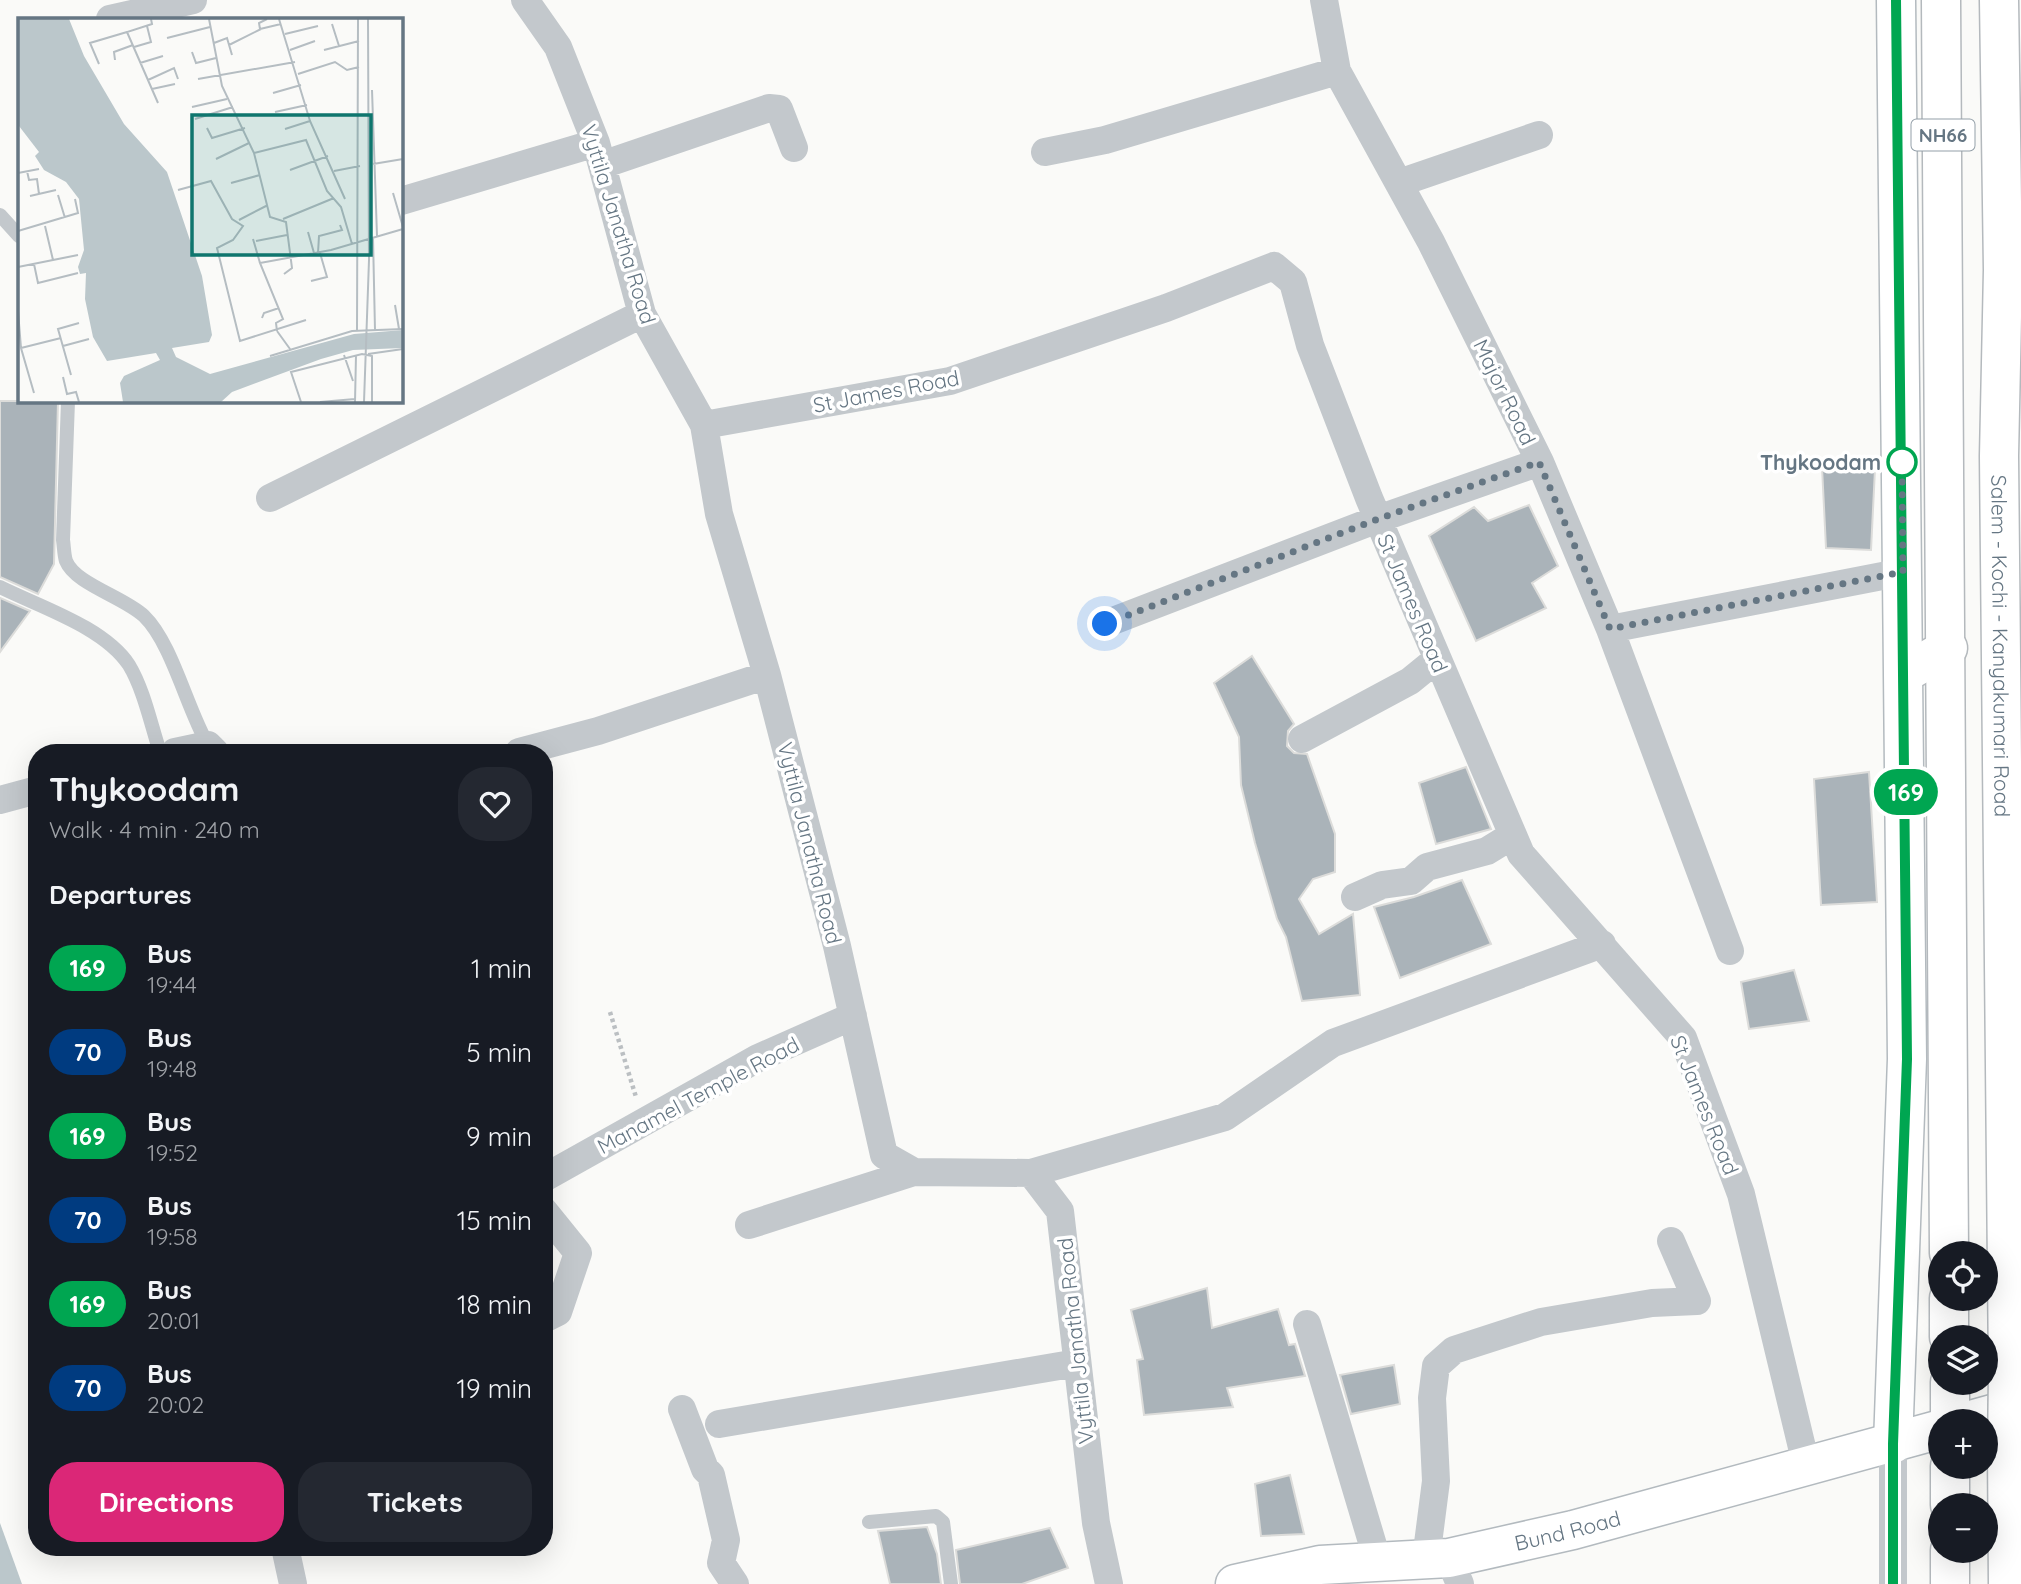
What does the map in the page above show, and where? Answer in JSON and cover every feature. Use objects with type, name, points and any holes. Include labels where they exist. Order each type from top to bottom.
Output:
[{"type":"main road","points":[[1893,1444],[1907,1059],[1896,0]]},
{"type":"main road","name":"NH66","points":[[1941,0],[1948,648],[1949,1241]]},
{"type":"main road","name":"Salem - Kochi - Kanyakumari Road","points":[[1999,0],[2003,270],[2001,387],[2011,651],[2015,1389],[2007,1451],[2008,1584]]},
{"type":"main road","points":[[1944,270],[2003,270]]},
{"type":"main road","points":[[1945,387],[2001,387]]},
{"type":"main road","points":[[1905,673],[1948,648]]},
{"type":"main road","points":[[1985,1409],[2015,1389]]},
{"type":"main road","name":"Bund Road","points":[[1235,1584],[1320,1564],[1369,1569],[1445,1567],[1806,1464],[1928,1433]]},
{"type":"main road","points":[[1950,1563],[1950,1584]]},
{"type":"street","points":[[114,18],[193,0]]},
{"type":"street","name":"Vyttila Janatha Road","points":[[525,0],[558,47],[599,154],[642,314],[704,425],[719,514],[767,675],[853,1016],[884,1155],[914,1172],[1031,1173],[1060,1211],[1096,1524],[1109,1584]]},
{"type":"street","name":"Major Road","points":[[1324,0],[1338,71],[1399,183],[1539,462],[1610,629],[1730,951]]},
{"type":"street","points":[[1045,152],[1105,140],[1338,71]]},
{"type":"street","points":[[402,201],[599,154],[769,108],[779,109],[793,148]]},
{"type":"street","points":[[1399,183],[1539,135]]},
{"type":"street","name":"St James Road","points":[[704,425],[950,381],[1166,308],[1274,266],[1293,282],[1310,345],[1378,519],[1521,854],[1683,1038],[1741,1194],[1806,1464]]},
{"type":"street","points":[[270,499],[642,314]]},
{"type":"street","points":[[1105,624],[1378,519],[1539,462]]},
{"type":"street","points":[[1610,629],[1903,572]]},
{"type":"street","points":[[1302,739],[1410,681],[1437,659]]},
{"type":"street","points":[[549,744],[598,731],[767,675]]},
{"type":"street","points":[[0,800],[28,792]]},
{"type":"street","points":[[1355,897],[1381,885],[1411,881],[1427,867],[1487,851],[1513,835]]},
{"type":"street","points":[[1031,1173],[1225,1117],[1333,1043],[1602,944]]},
{"type":"street","name":"Manamel Temple Road","points":[[553,1173],[644,1125],[758,1058],[853,1016]]},
{"type":"street","points":[[750,1225],[914,1172]]},
{"type":"street","points":[[553,1222],[578,1254],[558,1312],[553,1314]]},
{"type":"street","points":[[1445,1567],[1436,1481],[1432,1398],[1436,1366],[1454,1350],[1541,1322],[1652,1303],[1697,1301],[1671,1241]]},
{"type":"street","points":[[1307,1324],[1369,1569]]},
{"type":"street","points":[[719,1424],[1077,1363]]},
{"type":"street","points":[[682,1409],[705,1469],[711,1475],[726,1540],[721,1563],[735,1584]]},
{"type":"street","points":[[1893,1444],[1893,1584]]},
{"type":"street","points":[[287,1556],[293,1584]]},
{"type":"lane","points":[[0,215],[18,235]]},
{"type":"lane","points":[[68,402],[63,540],[66,561],[74,573],[144,616],[167,654],[192,719],[209,744]]},
{"type":"lane","points":[[0,587],[83,627],[120,654],[131,668],[157,744]]},
{"type":"lane","points":[[869,1522],[936,1516],[943,1521],[951,1584]]},
{"type":"path","points":[[610,1012],[644,1125]]},
{"type":"shaded area","points":[[0,1523],[22,1584],[0,1584]]},
{"type":"building","points":[[0,401],[58,402],[54,564],[38,594],[0,577]]},
{"type":"building","points":[[1822,467],[1875,469],[1871,550],[1826,548]]},
{"type":"building","points":[[1529,505],[1558,566],[1532,583],[1546,608],[1476,641],[1429,536],[1474,507],[1488,521]]},
{"type":"building","points":[[0,598],[30,611],[0,652]]},
{"type":"building","points":[[1252,656],[1294,724],[1288,731],[1287,746],[1294,753],[1307,754],[1335,834],[1335,872],[1313,879],[1299,899],[1319,934],[1353,914],[1360,995],[1302,1001],[1286,937],[1277,919],[1255,843],[1241,785],[1239,737],[1214,683]]},
{"type":"building","points":[[1466,767],[1491,829],[1436,844],[1419,783]]},
{"type":"building","points":[[1869,772],[1877,902],[1821,905],[1814,779]]},
{"type":"building","points":[[1462,880],[1491,944],[1400,978],[1374,907],[1414,897]]},
{"type":"building","points":[[1794,970],[1809,1021],[1749,1029],[1741,982]]},
{"type":"building","points":[[1207,1288],[1212,1328],[1278,1309],[1289,1345],[1295,1344],[1305,1376],[1227,1388],[1233,1407],[1144,1415],[1137,1360],[1143,1359],[1131,1310]]},
{"type":"building","points":[[1394,1365],[1400,1404],[1351,1414],[1340,1375]]},
{"type":"building","points":[[1290,1475],[1304,1534],[1261,1536],[1255,1484]]},
{"type":"building","points":[[927,1527],[937,1554],[941,1584],[890,1584],[878,1531]]},
{"type":"building","points":[[1050,1528],[1068,1568],[1022,1584],[960,1584],[956,1550]]},
{"type":"bus line","name":"169","points":[[1893,1584],[1893,1444],[1907,1059],[1896,0]]},
{"type":"place","name":"Thykoodam","points":[[1902,462]]},
{"type":"route","points":[[1105,624],[1378,519],[1539,462],[1610,629],[1903,572],[1902,462]]}]
